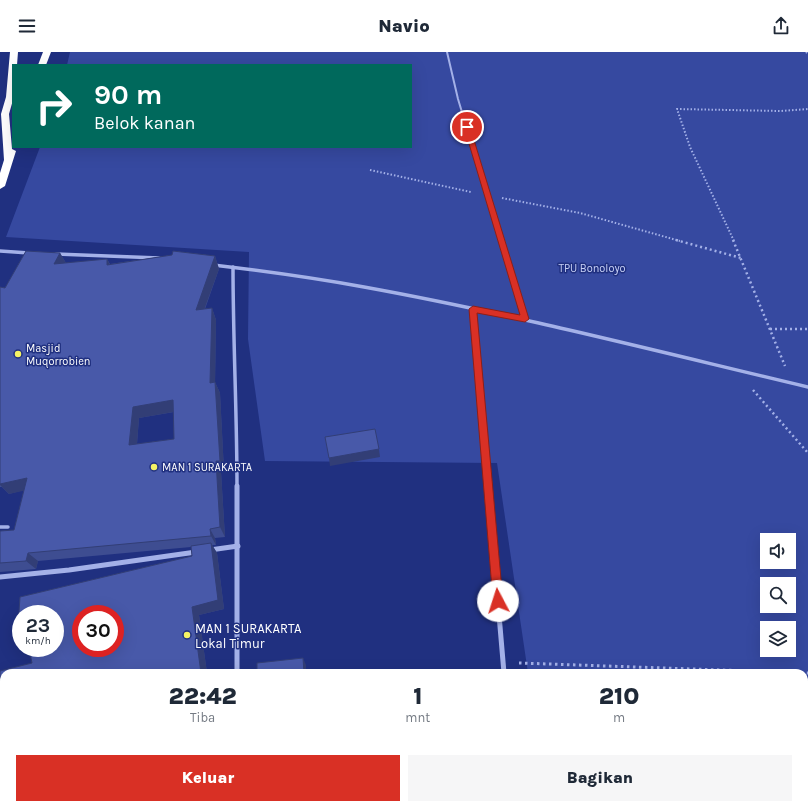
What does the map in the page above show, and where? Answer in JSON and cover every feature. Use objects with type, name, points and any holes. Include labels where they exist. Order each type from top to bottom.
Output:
[{"type":"highway","points":[[13,64],[14,52]]},
{"type":"highway","points":[[42,64],[45,54]]},
{"type":"highway","points":[[8,159],[3,114],[10,97],[12,76]]},
{"type":"highway","points":[[0,186],[8,159],[14,148]]},
{"type":"street","points":[[0,251],[32,253]]},
{"type":"street","points":[[48,253],[167,259]]},
{"type":"street","points":[[211,264],[392,292],[525,319],[808,387]]},
{"type":"street","points":[[233,267],[233,345],[237,437],[237,669]]},
{"type":"street","points":[[473,309],[504,669]]},
{"type":"street","points":[[207,550],[238,546]]},
{"type":"street","points":[[0,577],[69,570],[200,552]]},
{"type":"lane","points":[[447,52],[458,99],[525,319]]},
{"type":"lane","points":[[0,527],[8,527]]},
{"type":"path","points":[[793,384],[742,258],[690,147],[677,109],[780,111],[808,109]]},
{"type":"path","points":[[370,170],[580,213],[742,258]]},
{"type":"path","points":[[770,329],[808,329]]},
{"type":"path","points":[[737,371],[808,453]]},
{"type":"path","points":[[503,662],[697,669]]},
{"type":"green space","name":"TPU Bonoloyo","points":[[70,52],[808,52],[808,669],[527,669],[497,463],[265,461],[248,339],[249,252],[6,237],[40,148],[412,148],[412,64],[67,64]]},
{"type":"building","points":[[26,251],[60,253],[54,264],[107,259],[107,265],[172,255],[173,251],[215,256],[196,310],[212,308],[210,383],[215,382],[220,461],[216,461],[220,527],[210,529],[211,536],[28,553],[26,561],[0,563],[0,531],[14,530],[27,478],[0,484],[0,287],[5,288]],"holes":[[[173,400],[174,439],[129,445],[133,407]]]},
{"type":"building","points":[[375,429],[379,449],[329,458],[325,437]]},
{"type":"building","points":[[211,543],[218,600],[192,607],[200,669],[8,669],[32,663],[31,657],[64,657],[64,605],[19,605],[20,597],[192,556],[191,546]]},
{"type":"building","points":[[303,658],[304,669],[257,669],[257,663]]},
{"type":"place","name":"Masjid Muqorrobien","points":[[18,354]]},
{"type":"place","name":"MAN 1 SURAKARTA","points":[[154,467]]},
{"type":"place","name":"MAN 1 SURAKARTA Lokal Timur","points":[[187,635]]},
{"type":"route","points":[[467,127],[525,319],[473,309],[498,601]]}]
